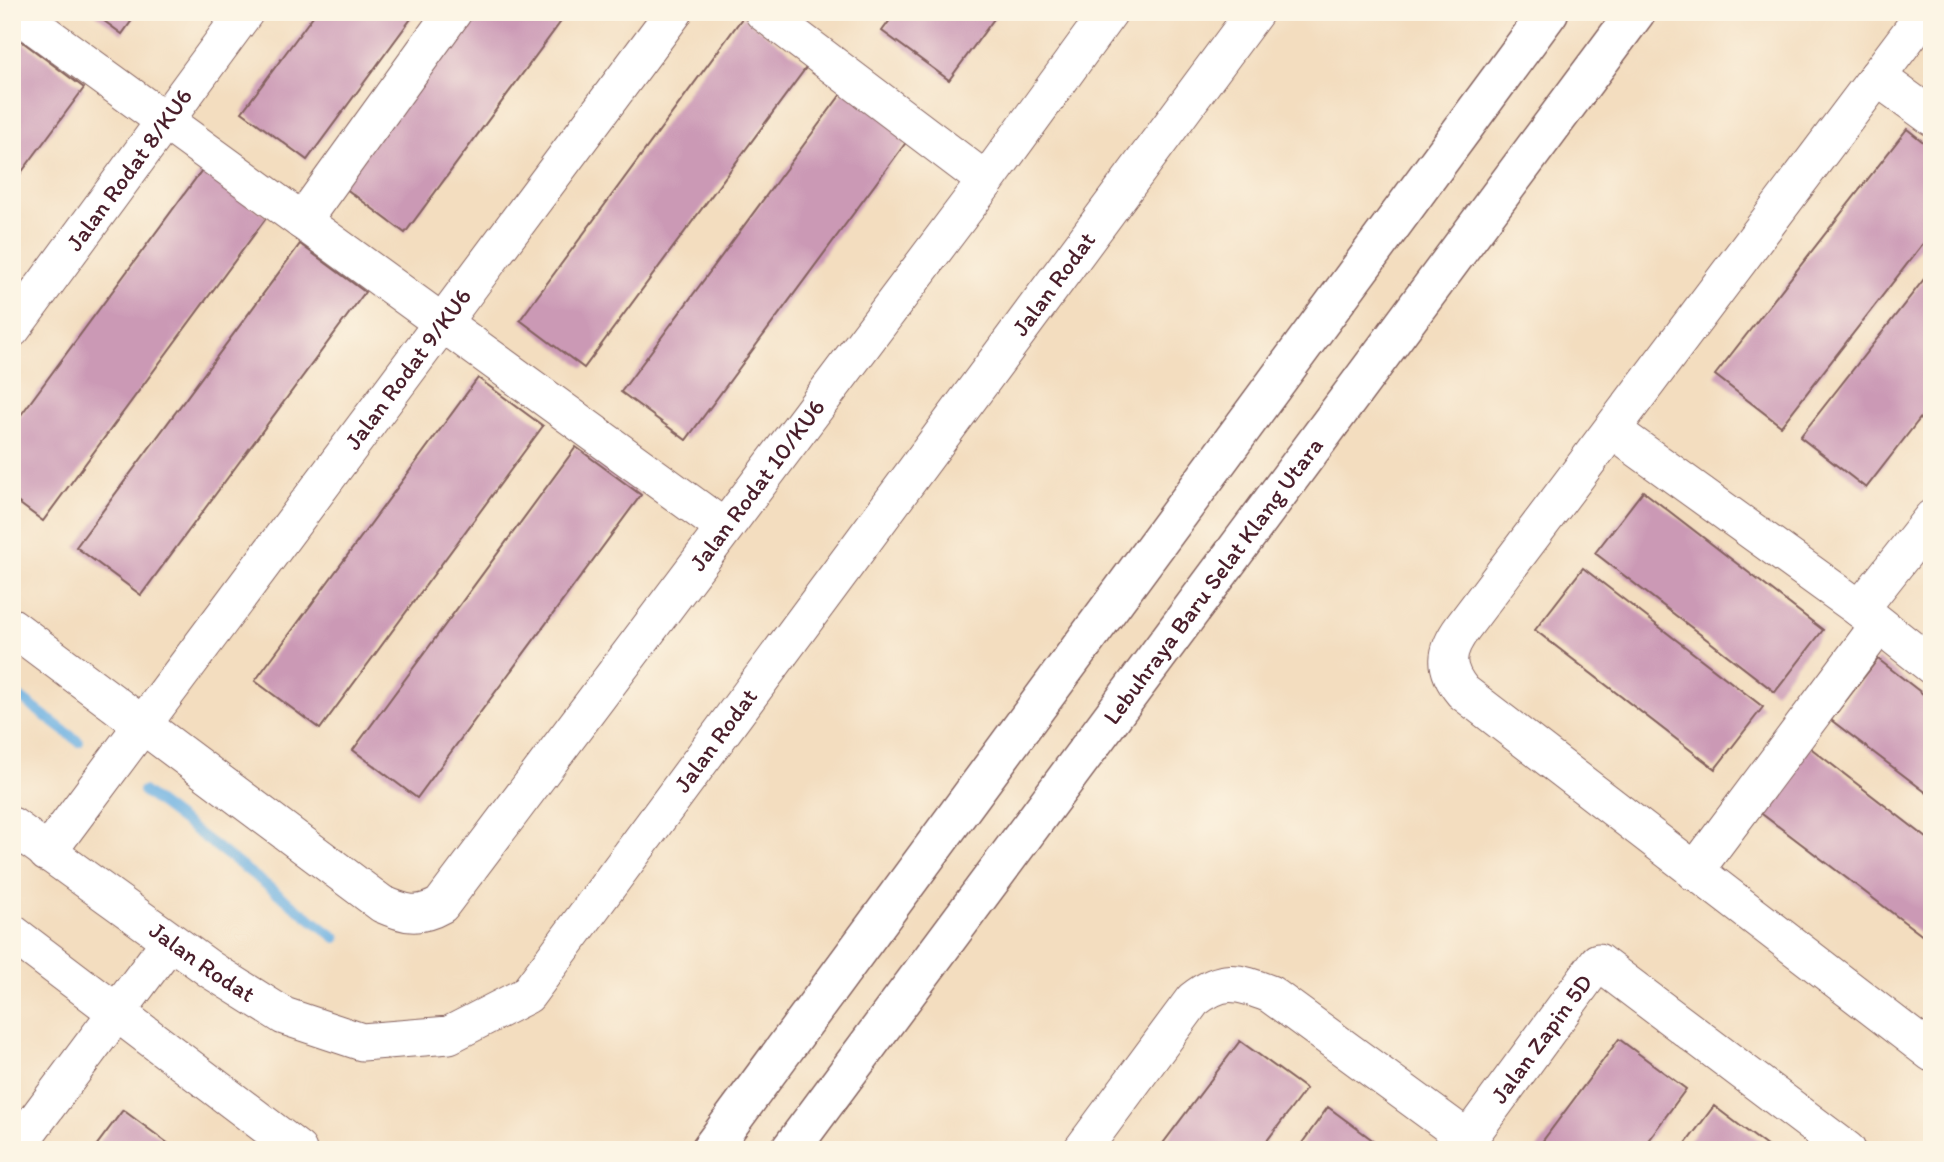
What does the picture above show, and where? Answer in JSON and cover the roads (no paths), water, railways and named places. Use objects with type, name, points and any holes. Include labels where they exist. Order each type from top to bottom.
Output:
[{"type":"highway","points":[[710,1150],[1549,12]]},
{"type":"highway","name":"Lebuhraya Baru Selat Klang Utara","points":[[790,1150],[1636,12]]},
{"type":"street","points":[[15,12],[723,527]]},
{"type":"street","name":"Jalan Rodat 8/KU6","points":[[12,329],[167,123],[246,12]]},
{"type":"street","points":[[302,221],[453,12]]},
{"type":"street","name":"Jalan Rodat 9/KU6","points":[[47,853],[674,12]]},
{"type":"street","points":[[763,12],[986,181]]},
{"type":"street","name":"Jalan Rodat 10/KU6","points":[[12,627],[382,904],[406,915],[426,913],[441,905],[986,181],[1109,12]]},
{"type":"street","name":"Jalan Rodat","points":[[12,826],[170,941],[284,1016],[362,1042],[449,1035],[527,995],[1255,12]]},
{"type":"street","points":[[1926,12],[1450,644],[1447,661],[1451,678],[1463,692],[1693,872],[1932,1053]]},
{"type":"street","points":[[1877,77],[1932,117]]},
{"type":"street","points":[[1612,430],[1870,617],[1932,666]]},
{"type":"street","points":[[1693,872],[1870,617],[1932,518]]},
{"type":"street","points":[[12,933],[117,1010],[298,1150]]},
{"type":"street","points":[[14,1150],[170,941]]},
{"type":"street","name":"Jalan Zapin 5D","points":[[1464,1144],[1598,962],[1847,1150]]},
{"type":"street","points":[[1082,1150],[1193,1000],[1207,989],[1225,982],[1247,985],[1270,995],[1464,1144]]},
{"type":"waterway","points":[[12,691],[79,742]]},
{"type":"waterway","points":[[143,791],[336,938]]}]
